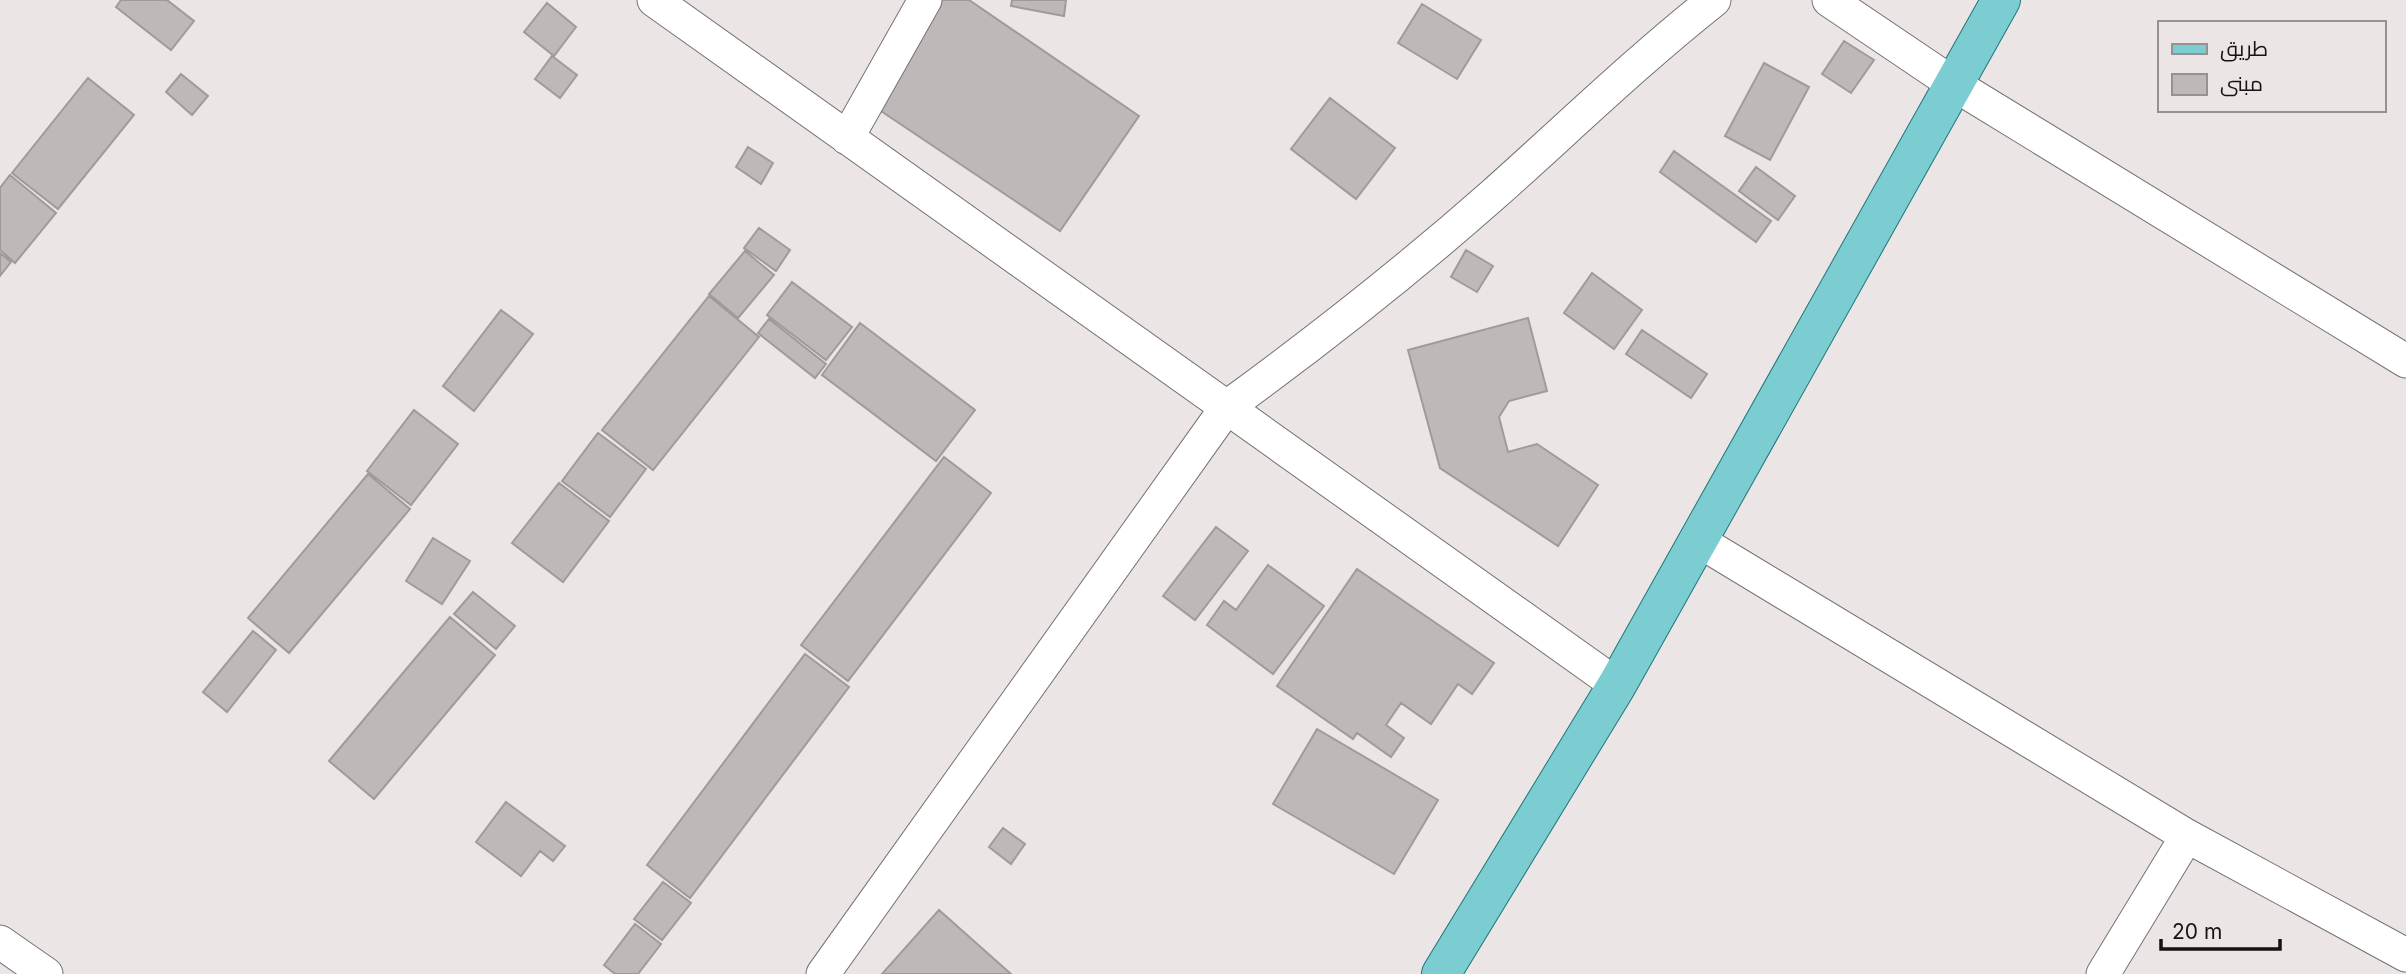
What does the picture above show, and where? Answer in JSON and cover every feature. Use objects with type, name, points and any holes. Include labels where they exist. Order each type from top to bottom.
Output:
[{"type":"main road","points":[[1441,974],[1617,685],[2001,0]]},
{"type":"street","points":[[654,0],[1617,685]]},
{"type":"street","points":[[847,138],[925,0]]},
{"type":"street","points":[[823,974],[1227,407],[1314,344],[1401,273],[1679,27],[1714,0]]},
{"type":"street","points":[[1829,0],[1955,85],[2406,361]]},
{"type":"street","points":[[1699,541],[2187,836],[2406,955]]},
{"type":"street","points":[[2103,974],[2187,836]]},
{"type":"street","points":[[0,942],[46,974]]},
{"type":"building","points":[[121,0],[167,0],[194,21],[171,50],[116,7]]},
{"type":"building","points":[[939,0],[969,0],[1139,116],[1060,231],[869,103]]},
{"type":"building","points":[[1012,0],[1066,0],[1064,16],[1011,6]]},
{"type":"building","points":[[547,3],[576,27],[554,56],[524,32]]},
{"type":"building","points":[[1422,4],[1481,40],[1457,79],[1398,43]]},
{"type":"building","points":[[1844,41],[1874,60],[1851,93],[1822,74]]},
{"type":"building","points":[[552,56],[577,75],[560,98],[535,79]]},
{"type":"building","points":[[1764,63],[1809,87],[1770,160],[1725,136]]},
{"type":"building","points":[[181,74],[208,96],[192,115],[166,92]]},
{"type":"building","points":[[88,78],[134,115],[58,209],[12,173]]},
{"type":"building","points":[[1330,98],[1395,148],[1356,199],[1291,149]]},
{"type":"building","points":[[748,147],[773,163],[761,184],[736,167]]},
{"type":"building","points":[[1674,151],[1771,221],[1756,242],[1660,172]]},
{"type":"building","points":[[1756,167],[1795,196],[1778,220],[1739,191]]},
{"type":"building","points":[[10,175],[56,213],[15,263],[0,250],[0,188]]},
{"type":"building","points":[[759,228],[790,250],[776,271],[744,248]]},
{"type":"building","points":[[1466,250],[1493,266],[1477,292],[1451,277]]},
{"type":"building","points":[[745,251],[774,275],[738,318],[709,294]]},
{"type":"building","points":[[0,253],[11,262],[0,276]]},
{"type":"building","points":[[1592,273],[1642,310],[1614,349],[1564,313]]},
{"type":"building","points":[[792,282],[852,327],[826,360],[767,315]]},
{"type":"building","points":[[709,296],[759,337],[653,470],[602,430]]},
{"type":"building","points":[[501,310],[533,334],[474,411],[443,386]]},
{"type":"building","points":[[1528,318],[1547,391],[1509,401],[1499,417],[1508,452],[1537,444],[1598,485],[1558,546],[1440,468],[1408,350]]},
{"type":"building","points":[[769,319],[826,364],[815,378],[758,333]]},
{"type":"building","points":[[860,323],[975,410],[936,461],[822,375]]},
{"type":"building","points":[[1642,330],[1707,374],[1691,398],[1626,354]]},
{"type":"building","points":[[414,410],[458,444],[411,505],[367,471]]},
{"type":"building","points":[[598,433],[646,469],[610,517],[562,481]]},
{"type":"building","points":[[944,457],[991,493],[848,681],[801,645]]},
{"type":"building","points":[[368,474],[410,509],[289,653],[248,618]]},
{"type":"building","points":[[559,483],[609,521],[563,582],[512,543]]},
{"type":"building","points":[[1216,527],[1248,551],[1195,620],[1163,596]]},
{"type":"building","points":[[433,538],[470,561],[442,604],[406,581]]},
{"type":"building","points":[[1268,565],[1324,606],[1273,674],[1207,625],[1224,601],[1236,610]]},
{"type":"building","points":[[1357,569],[1494,663],[1472,694],[1458,684],[1431,724],[1401,703],[1386,725],[1404,738],[1391,757],[1357,733],[1353,739],[1277,686]]},
{"type":"building","points":[[473,592],[515,626],[496,649],[454,614]]},
{"type":"building","points":[[450,617],[495,655],[374,799],[329,761]]},
{"type":"building","points":[[253,631],[276,650],[227,712],[203,692]]},
{"type":"building","points":[[805,654],[849,687],[690,898],[647,865]]},
{"type":"building","points":[[1317,729],[1438,800],[1394,874],[1273,804]]},
{"type":"building","points":[[506,802],[565,846],[553,861],[540,851],[521,876],[476,842]]},
{"type":"building","points":[[1003,828],[1025,844],[1011,864],[989,847]]},
{"type":"building","points":[[663,882],[691,903],[662,940],[634,919]]},
{"type":"building","points":[[939,910],[1011,974],[882,974]]},
{"type":"building","points":[[635,924],[661,944],[638,974],[615,974],[604,965]]}]
